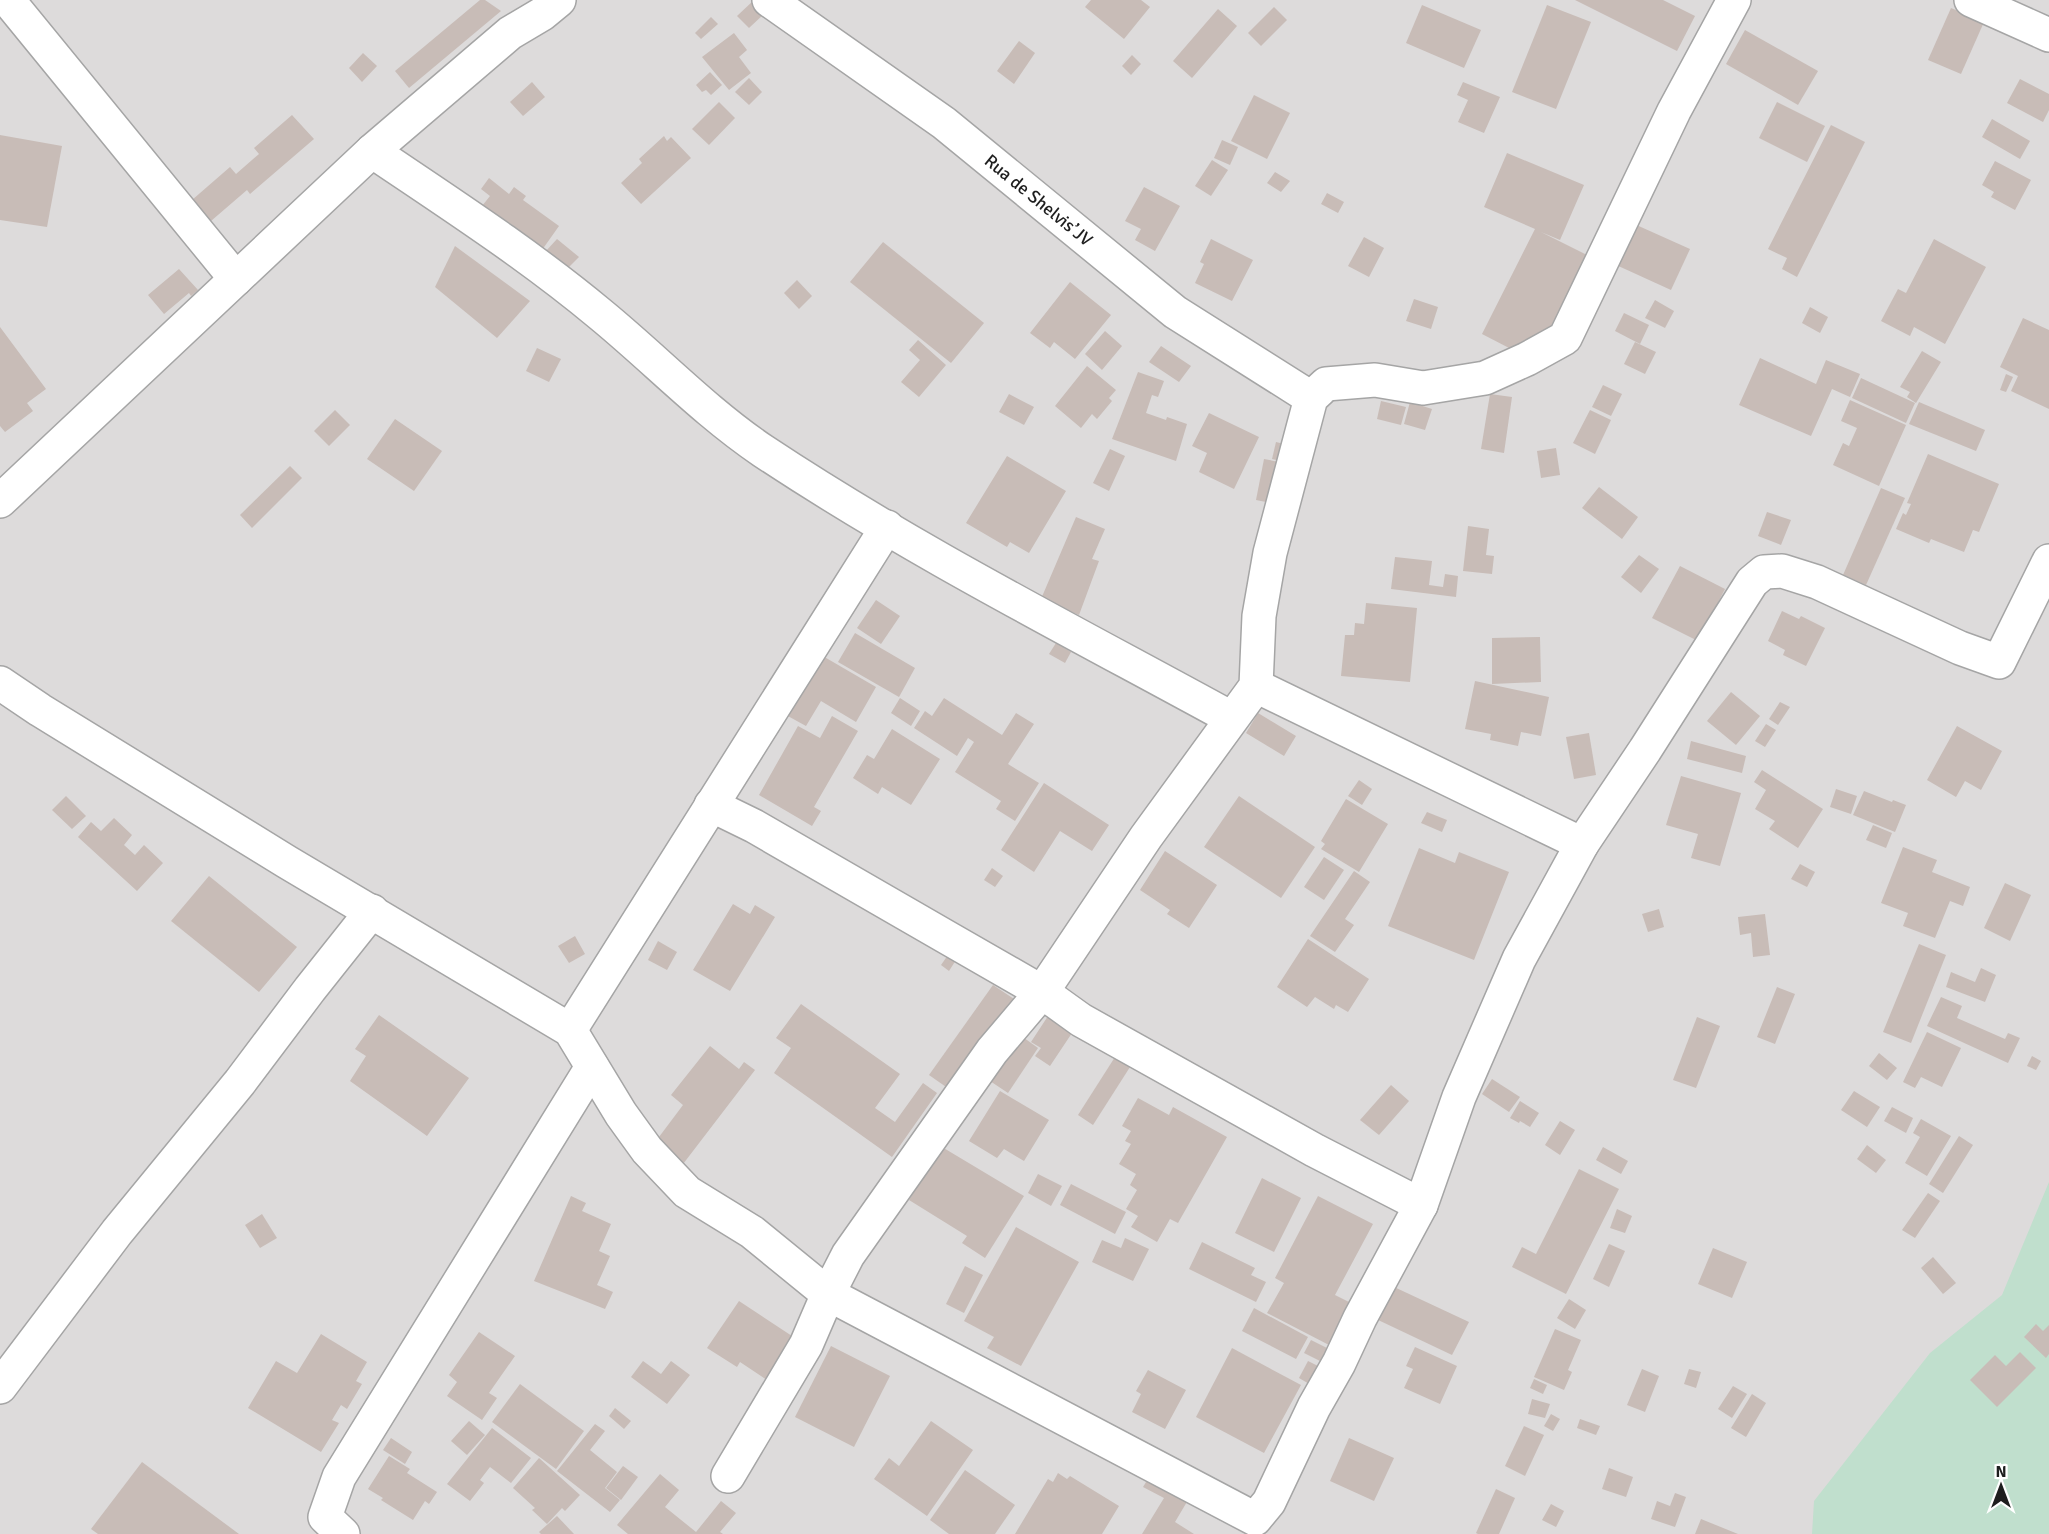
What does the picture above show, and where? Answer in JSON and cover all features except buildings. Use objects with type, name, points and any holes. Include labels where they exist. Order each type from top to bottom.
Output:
[{"type":"street","points":[[8,0],[236,279]]},
{"type":"street","points":[[0,501],[372,151],[510,33],[542,14],[559,0]]},
{"type":"street","name":"Rua de Shelvis’JV","points":[[769,0],[944,123],[1175,312],[1311,398]]},
{"type":"street","points":[[728,1476],[806,1345],[848,1255],[992,1051],[1042,992],[1146,837],[1256,686],[1258,616],[1270,553],[1311,398],[1326,384],[1375,380],[1423,388],[1485,378],[1565,338],[1674,111],[1734,0]]},
{"type":"street","points":[[1971,0],[2049,35]]},
{"type":"street","points":[[372,151],[525,256],[601,314],[691,395],[760,449],[846,504],[1231,718]]},
{"type":"street","points":[[570,1030],[887,527]]},
{"type":"street","points":[[0,683],[40,710],[288,862],[570,1030],[607,1094],[647,1150],[687,1192],[752,1232],[828,1294],[1255,1519],[1269,1502],[1314,1407],[1421,1205],[1458,1097],[1518,959],[1582,844],[1752,582],[1764,572],[1782,571],[1817,582],[1960,648],[1999,662],[2049,561]]},
{"type":"street","points":[[1256,686],[1582,844]]},
{"type":"street","points":[[711,806],[754,826],[1042,992],[1081,1020],[1314,1150],[1421,1205]]},
{"type":"street","points":[[0,1387],[117,1232],[240,1082],[372,911]]},
{"type":"street","points":[[343,1534],[325,1517],[339,1477],[592,1067]]},
{"type":"shaded area","points":[[0,0],[2049,0],[2049,1534],[0,1534]]},
{"type":"green space","points":[[2049,1182],[2049,1534],[1812,1534],[1814,1501],[1930,1353],[2002,1295]]}]
